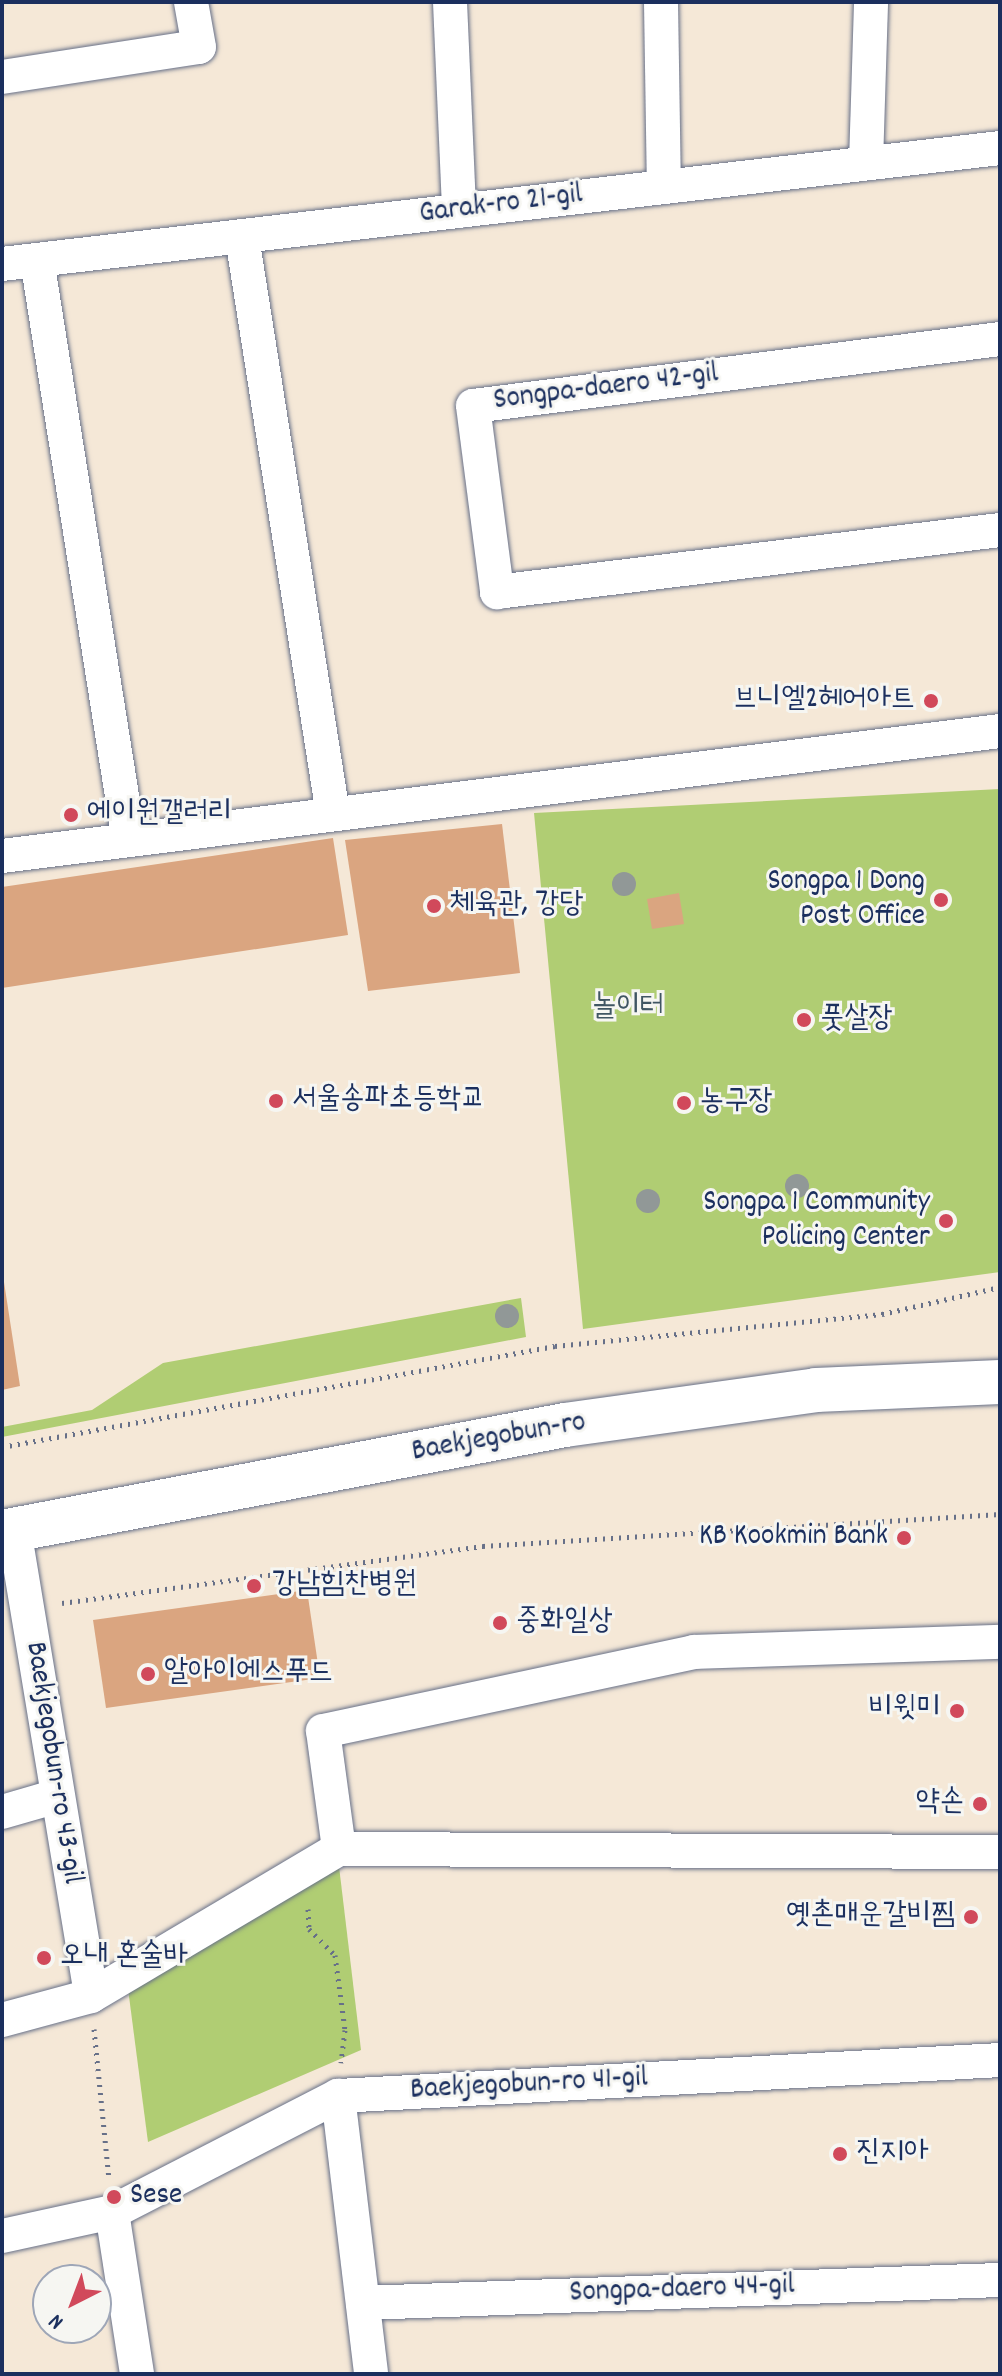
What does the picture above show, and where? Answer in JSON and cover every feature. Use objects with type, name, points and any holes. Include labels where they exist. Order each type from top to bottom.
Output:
[{"type":"main road","name":"Baekjegobun-ro","points":[[8,1531],[565,1425],[816,1390],[1000,1382]]},
{"type":"street","points":[[2,77],[199,47],[191,2]]},
{"type":"street","points":[[450,2],[459,211]]},
{"type":"street","points":[[661,2],[664,187]]},
{"type":"street","points":[[866,163],[871,2]]},
{"type":"street","name":"Garak-ro 21-gil","points":[[2,264],[1000,148]]},
{"type":"street","points":[[242,237],[333,814]]},
{"type":"street","points":[[37,260],[129,840]]},
{"type":"street","name":"Songpa-daero 42-gil","points":[[1000,339],[473,406],[497,592],[1000,530]]},
{"type":"street","points":[[2,856],[1000,731]]},
{"type":"street","name":"Baekjegobun-ro 43-gil","points":[[8,1531],[26,1608],[91,1996]]},
{"type":"street","points":[[339,1849],[323,1731],[694,1652],[1000,1642]]},
{"type":"street","points":[[2,1812],[57,1796]]},
{"type":"street","points":[[2,2020],[91,1996],[339,1849],[1000,1852]]},
{"type":"street","name":"Baekjegobun-ro 41-gil","points":[[338,2096],[1000,2060]]},
{"type":"street","points":[[2,2236],[112,2212],[338,2096],[371,2374]]},
{"type":"street","points":[[112,2212],[137,2374]]},
{"type":"street","name":"Songpa-daero 44-gil","points":[[363,2303],[1000,2280]]},
{"type":"path","points":[[2,1447],[555,1346],[882,1314],[1000,1287]]},
{"type":"path","points":[[26,1608],[483,1546],[1000,1514]]},
{"type":"path","points":[[307,1898],[309,1929],[335,1955],[345,2030],[338,2096]]},
{"type":"path","points":[[91,1996],[112,2212]]},
{"type":"green space","name":"놀이터","points":[[1000,789],[1000,1272],[583,1329],[534,813]]},
{"type":"green space","points":[[521,1298],[526,1337],[2,1437],[2,1427],[92,1410],[163,1363]]},
{"type":"green space","points":[[338,1858],[361,2050],[148,2142],[127,1981]]},
{"type":"building","name":"체육관, 강당","points":[[502,824],[520,973],[368,991],[345,840]]},
{"type":"building","points":[[333,838],[348,935],[2,988],[2,887]]},
{"type":"building","points":[[679,893],[684,924],[652,929],[647,899]]},
{"type":"building","points":[[2,1269],[20,1386],[2,1390]]},
{"type":"building","points":[[307,1590],[320,1678],[106,1708],[93,1620]]},
{"type":"place","name":"브니엘2헤어아트","points":[[931,701]]},
{"type":"place","name":"에이원갤러리","points":[[71,815]]},
{"type":"place","name":"Songpa 1 Dong Post Office","points":[[941,900]]},
{"type":"place","name":"체육관, 강당","points":[[434,906]]},
{"type":"place","name":"풋살장","points":[[804,1020]]},
{"type":"place","name":"서울송파초등학교","points":[[276,1101]]},
{"type":"place","name":"농구장","points":[[684,1103]]},
{"type":"place","name":"Songpa 1 Community Policing Center","points":[[946,1221]]},
{"type":"place","name":"KB Kookmin Bank","points":[[904,1538]]},
{"type":"place","name":"강남힘찬병원","points":[[254,1586]]},
{"type":"place","name":"중화일상","points":[[500,1623]]},
{"type":"place","name":"알아이에스푸드","points":[[148,1674]]},
{"type":"place","name":"비윗미","points":[[957,1711]]},
{"type":"place","name":"약손","points":[[980,1804]]},
{"type":"place","name":"옛촌매운갈비찜","points":[[971,1917]]},
{"type":"place","name":"오내 혼술바","points":[[44,1958]]},
{"type":"place","name":"진지아","points":[[840,2154]]},
{"type":"place","name":"Sese","points":[[114,2197]]}]
